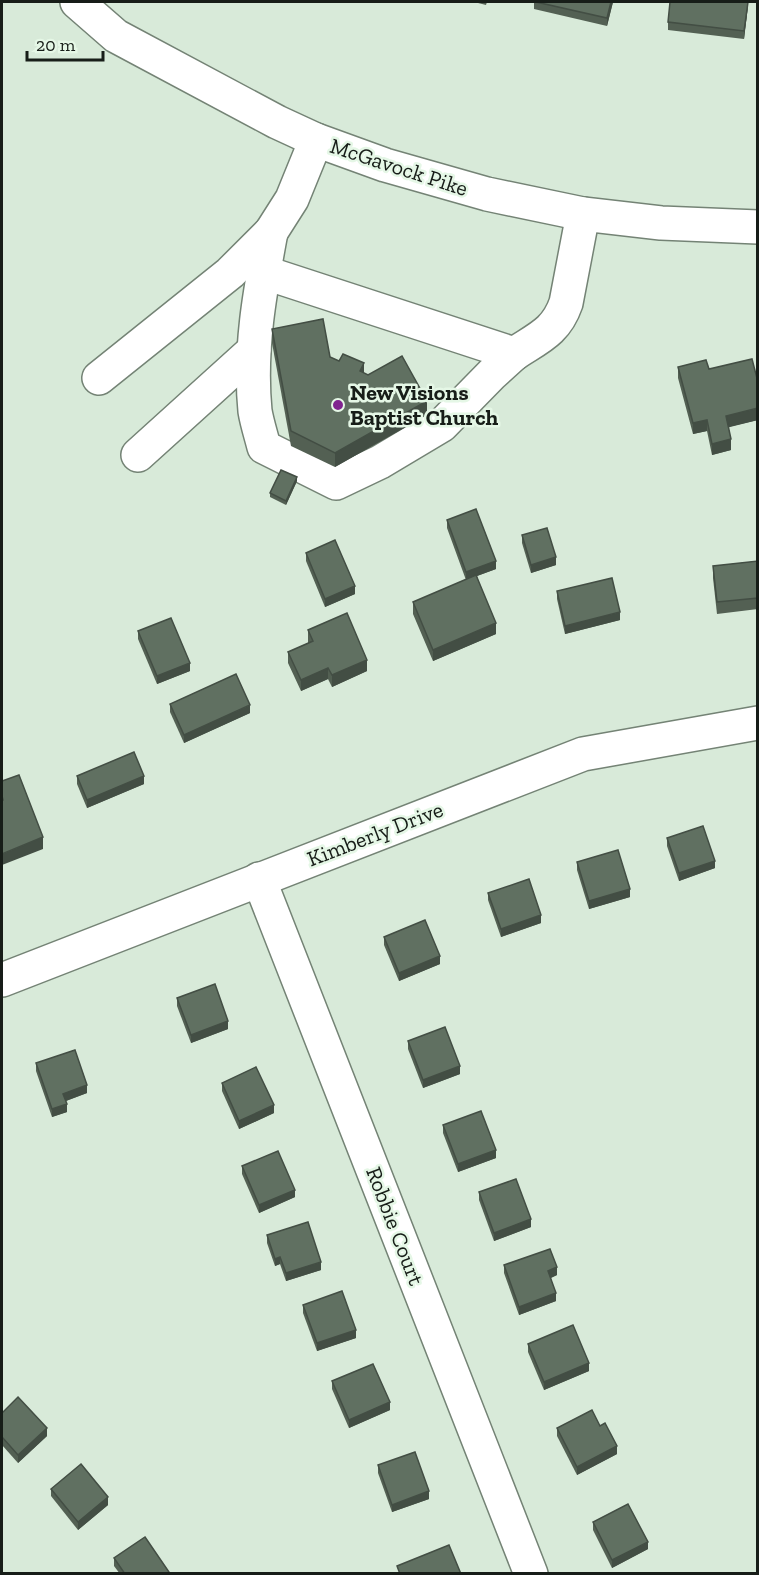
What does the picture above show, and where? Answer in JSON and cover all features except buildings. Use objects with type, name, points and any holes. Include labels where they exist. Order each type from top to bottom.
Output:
[{"type":"street","name":"McGavock Pike","points":[[76,2],[116,36],[277,122],[316,140],[385,165],[487,194],[583,214],[661,223],[758,227]]},
{"type":"street","points":[[99,378],[230,273],[271,232],[292,199],[316,140]]},
{"type":"street","points":[[271,232],[258,301],[253,371],[256,413],[264,447],[336,483],[380,462],[442,425],[514,354],[547,333],[555,325],[566,303],[583,214]]},
{"type":"street","points":[[263,272],[514,354]]},
{"type":"street","points":[[138,455],[254,350]]},
{"type":"street","name":"Kimberly Drive","points":[[2,980],[583,754],[758,723]]},
{"type":"street","name":"Robbie Court","points":[[259,879],[531,1574]]},
{"type":"place","name":"New Visions Baptist Church","points":[[338,405]]}]
